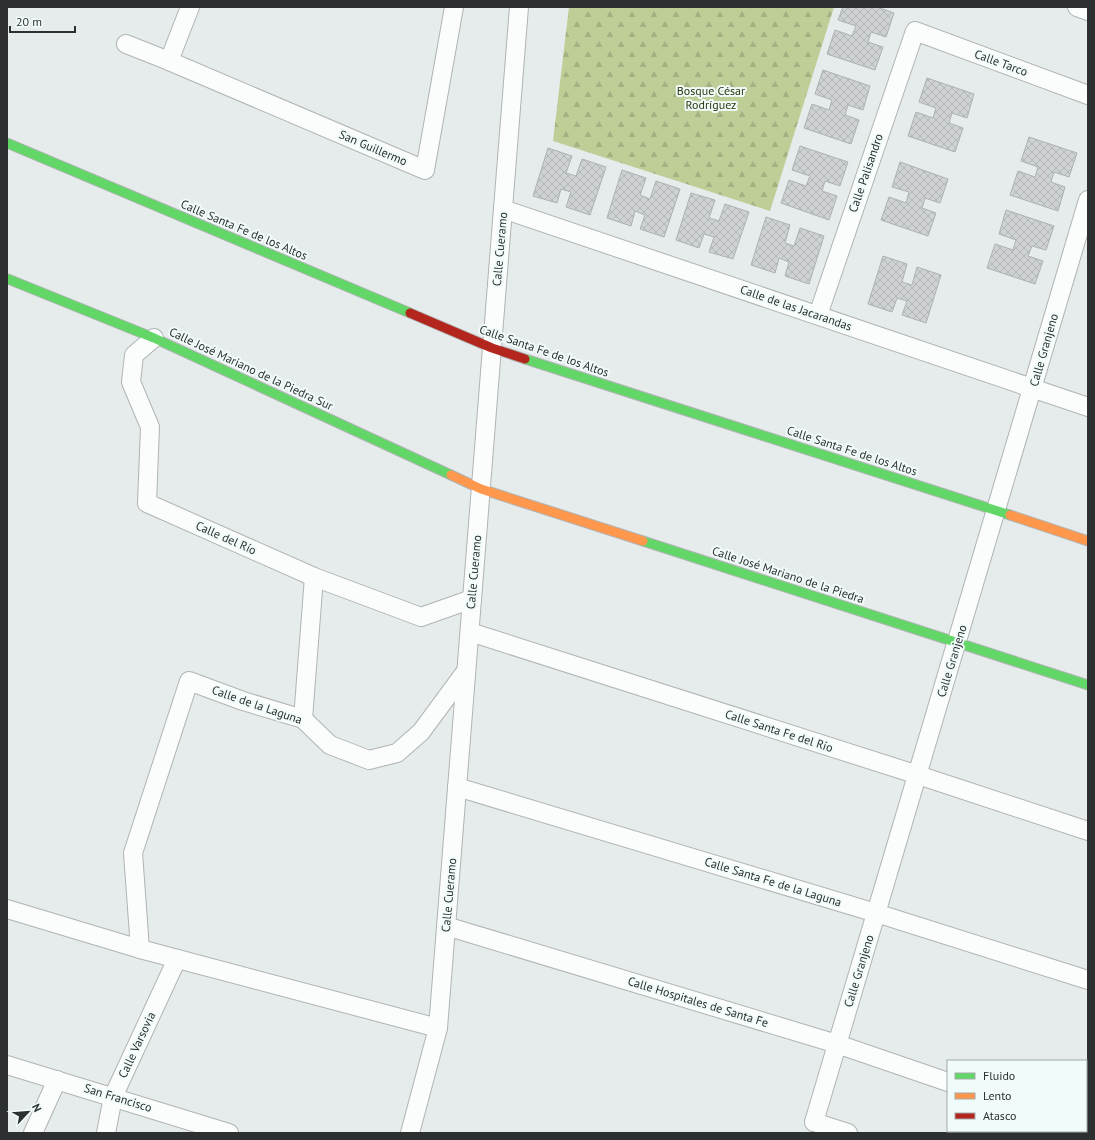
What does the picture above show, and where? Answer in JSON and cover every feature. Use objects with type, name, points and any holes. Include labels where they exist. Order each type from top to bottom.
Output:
[{"type":"street","points":[[169,61],[190,7]]},
{"type":"street","name":"San Guillermo","points":[[126,44],[425,170],[454,7]]},
{"type":"street","name":"Calle Cueramo","points":[[410,1133],[438,1028],[519,7]]},
{"type":"street","points":[[1077,7],[1088,11]]},
{"type":"street","name":"Calle Tarco","points":[[915,31],[1088,95]]},
{"type":"street","name":"Calle Palisandro","points":[[818,316],[915,31]]},
{"type":"street","name":"Calle Santa Fe de los Altos","points":[[7,143],[492,348],[1088,541]]},
{"type":"street","name":"Calle Granjeno","points":[[817,1127],[837,1044],[958,642],[1088,200]]},
{"type":"street","name":"Calle de las Jacarandas","points":[[503,209],[1088,407]]},
{"type":"street","name":"Calle José Mariano de la Piedra Sur","points":[[8,279],[154,338],[481,489]]},
{"type":"street","name":"Calle del Río","points":[[154,338],[134,355],[131,382],[150,427],[147,504],[314,577],[422,617],[472,599]]},
{"type":"street","name":"Calle José Mariano de la Piedra","points":[[481,489],[1088,685]]},
{"type":"street","points":[[303,719],[314,577]]},
{"type":"street","name":"Calle Santa Fe del Río","points":[[470,632],[1088,831]]},
{"type":"street","name":"Calle de la Laguna","points":[[140,949],[133,853],[188,681],[243,701],[303,719],[330,745],[369,760],[397,753],[421,732],[467,670]]},
{"type":"street","name":"Calle Santa Fe de la Laguna","points":[[457,787],[876,913],[1088,980]]},
{"type":"street","points":[[7,909],[140,949],[438,1028]]},
{"type":"street","name":"Calle Hospitales de Santa Fe","points":[[446,926],[837,1044],[947,1082]]},
{"type":"street","name":"Calle Varsovia","points":[[106,1133],[113,1097],[177,959]]},
{"type":"street","name":"San Francisco","points":[[7,1065],[229,1133]]},
{"type":"street","points":[[33,1133],[57,1080]]},
{"type":"street","points":[[817,1127],[848,1133]]},
{"type":"green space","name":"Bosque César Rodríguez","points":[[569,7],[834,7],[770,211],[553,141]]},
{"type":"building","points":[[843,7],[877,7],[894,13],[886,37],[871,32],[868,42],[883,47],[875,70],[827,54],[835,30],[852,36],[856,26],[838,20]]},
{"type":"building","points":[[823,70],[870,86],[863,110],[848,105],[845,115],[859,120],[851,144],[804,128],[812,104],[829,110],[832,100],[815,94]]},
{"type":"building","points":[[927,78],[974,94],[967,118],[952,113],[949,123],[963,128],[955,152],[908,136],[916,112],[933,118],[936,108],[919,102]]},
{"type":"building","points":[[1029,137],[1077,153],[1069,177],[1054,172],[1051,182],[1065,187],[1058,211],[1010,195],[1018,171],[1035,177],[1038,167],[1021,161]]},
{"type":"building","points":[[800,146],[848,162],[840,186],[825,181],[822,191],[837,196],[829,220],[781,203],[789,180],[806,186],[810,176],[792,170]]},
{"type":"building","points":[[548,148],[572,156],[566,173],[576,176],[582,159],[606,167],[590,215],[566,207],[571,192],[561,189],[557,203],[533,196]]},
{"type":"building","points":[[900,162],[948,179],[940,203],[925,198],[922,208],[936,213],[928,236],[881,220],[889,197],[906,203],[909,192],[892,187]]},
{"type":"building","points":[[622,170],[646,178],[640,195],[650,199],[656,181],[680,189],[664,237],[640,229],[645,215],[635,211],[631,226],[607,218]]},
{"type":"building","points":[[691,193],[715,200],[709,218],[719,221],[725,204],[749,212],[733,259],[709,252],[714,237],[704,234],[699,248],[676,240]]},
{"type":"building","points":[[1006,210],[1054,226],[1046,250],[1032,246],[1028,256],[1043,261],[1035,284],[987,268],[995,244],[1013,250],[1016,240],[999,234]]},
{"type":"building","points":[[766,217],[790,225],[785,243],[794,246],[800,228],[824,236],[809,284],[785,276],[789,262],[779,258],[775,273],[751,265]]},
{"type":"building","points":[[883,256],[907,264],[902,282],[912,285],[917,267],[941,275],[926,323],[902,315],[907,301],[897,298],[892,312],[868,304]]},
{"type":"traffic: fast","points":[[7,143],[410,313]]},
{"type":"traffic: fast","points":[[8,279],[154,338],[451,475]]},
{"type":"traffic: fast","points":[[525,359],[1010,515]]},
{"type":"traffic: fast","points":[[643,541],[1088,685]]},
{"type":"traffic: slow","points":[[451,475],[481,489],[643,541]]},
{"type":"traffic: slow","points":[[1010,515],[1088,541]]},
{"type":"traffic: jam","points":[[410,313],[492,348],[525,359]]}]
